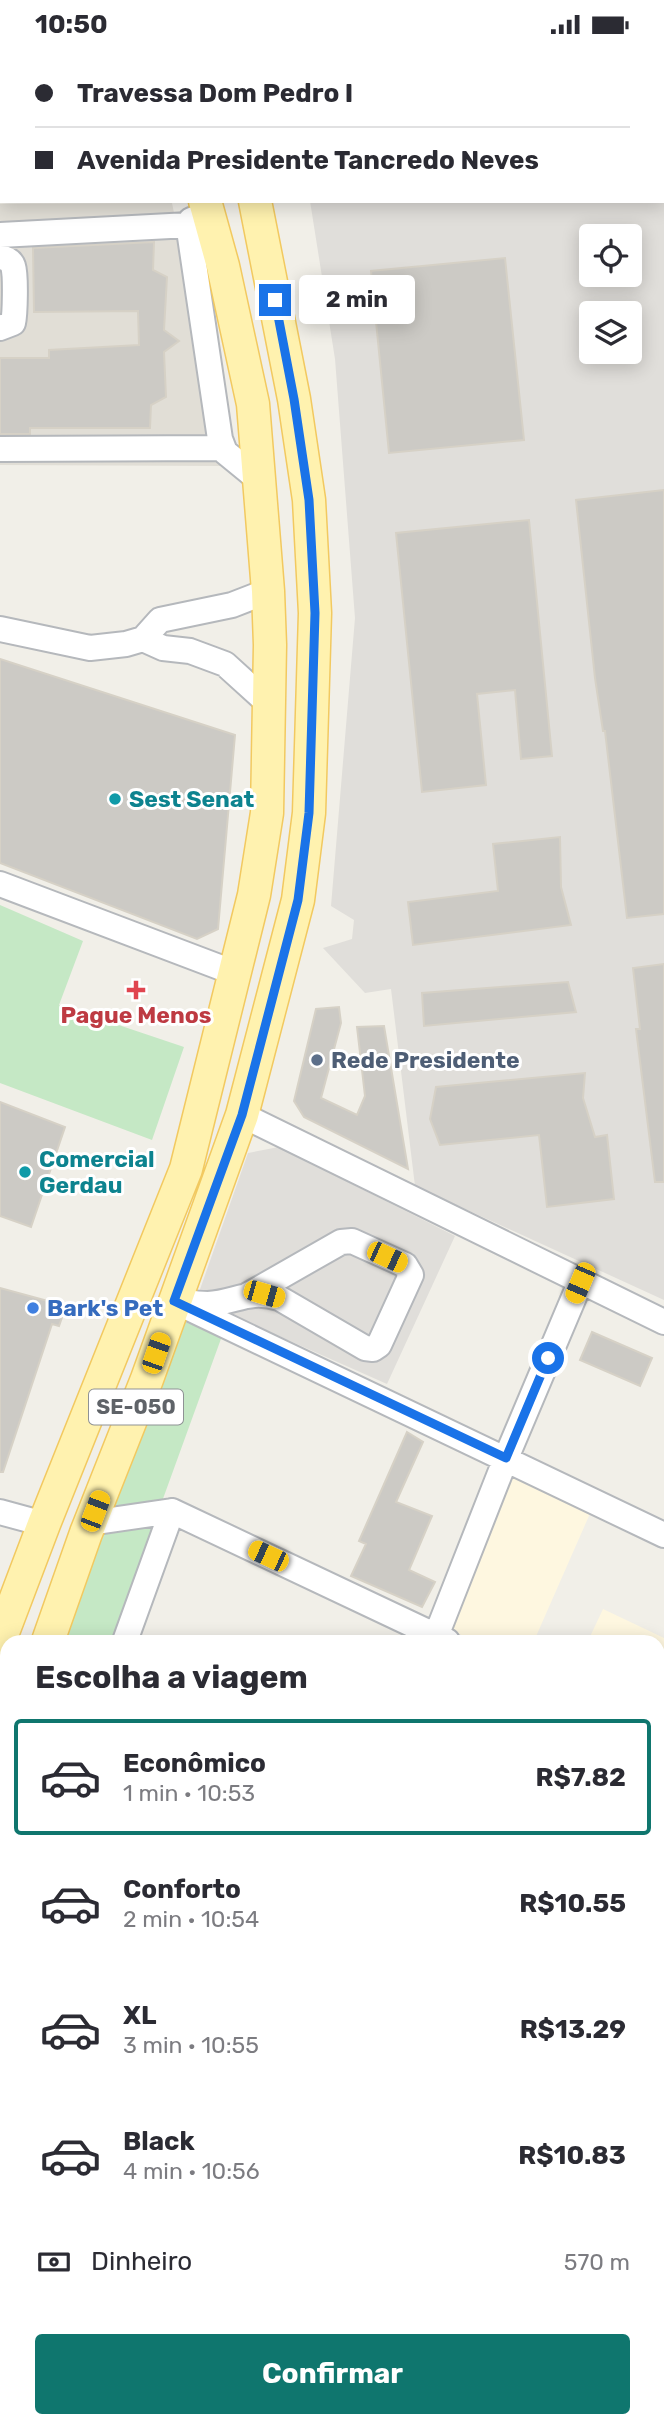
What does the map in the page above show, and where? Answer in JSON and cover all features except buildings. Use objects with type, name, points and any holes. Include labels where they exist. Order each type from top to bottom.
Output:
[{"type":"main road","name":"SE-050","points":[[50,1635],[147,1379],[242,1115],[298,900],[309,813],[315,613],[309,500],[294,399],[256,203]]},
{"type":"main road","name":"SE-050","points":[[2,1635],[186,1169],[254,895],[267,813],[270,646],[253,404],[223,266],[201,213]]},
{"type":"main road","points":[[41,1533],[93,1517]]},
{"type":"street","points":[[0,235],[201,213],[220,439],[225,452],[258,479]]},
{"type":"street","points":[[0,257],[8,259],[13,266],[7,297],[15,314],[13,323],[0,328]]},
{"type":"street","points":[[0,449],[223,448]]},
{"type":"street","points":[[0,629],[90,648],[126,644],[143,639],[160,620],[232,605],[268,591]]},
{"type":"street","points":[[143,639],[163,648],[190,651],[220,661],[268,702]]},
{"type":"street","points":[[0,884],[235,973]]},
{"type":"street","points":[[242,1115],[664,1322]]},
{"type":"street","points":[[174,1301],[207,1304],[264,1294],[279,1298],[370,1350],[379,1345],[411,1275],[405,1265],[352,1241],[341,1242],[248,1295]]},
{"type":"street","points":[[442,1635],[506,1458],[580,1283]]},
{"type":"street","points":[[174,1301],[664,1535]]},
{"type":"street","points":[[126,1635],[172,1511]]},
{"type":"street","points":[[93,1517],[172,1511],[433,1635]]},
{"type":"street","points":[[0,1512],[41,1533]]},
{"type":"shaded area","points":[[172,203],[213,407],[221,466],[0,465],[0,204]]},
{"type":"shaded area","points":[[310,203],[664,203],[664,1300],[415,1186],[391,989],[365,993],[323,948],[352,939],[354,920],[331,906],[355,618],[335,359]]},
{"type":"shaded area","points":[[279,1147],[455,1236],[387,1384],[207,1304],[198,1295],[248,1153]]},
{"type":"shaded area","points":[[510,1473],[592,1509],[537,1635],[462,1635],[448,1629]]},
{"type":"shaded area","points":[[603,1609],[658,1635],[591,1635]]},
{"type":"green space","points":[[0,905],[83,941],[59,1005],[184,1047],[152,1140],[0,1083]]},
{"type":"green space","points":[[185,1322],[222,1336],[160,1507],[109,1513]]},
{"type":"green space","points":[[159,1517],[119,1635],[61,1635],[102,1527]]},
{"type":"place","name":"Sest Senat","points":[[115,799]]},
{"type":"place","name":"Pague Menos","points":[[136,990]]},
{"type":"place","name":"Rede Presidente","points":[[317,1060]]},
{"type":"place","name":"Comercial Gerdau","points":[[25,1172]]},
{"type":"place","name":"Bark's Pet","points":[[33,1308]]},
{"type":"route","points":[[275,300],[294,399],[309,500],[315,613],[309,813],[298,900],[242,1115],[174,1301],[506,1458],[548,1358]]}]
